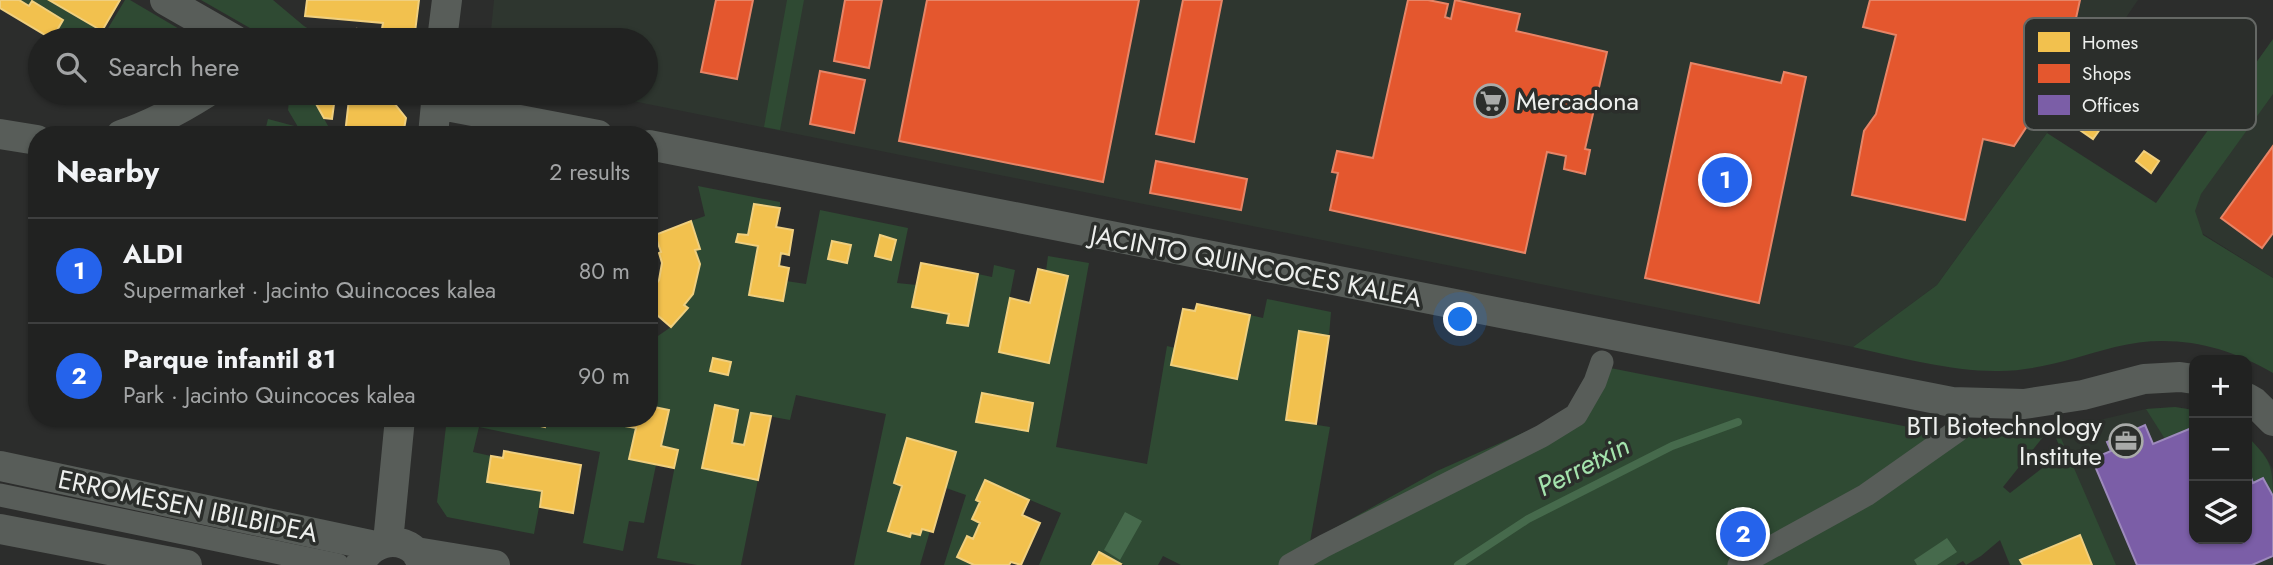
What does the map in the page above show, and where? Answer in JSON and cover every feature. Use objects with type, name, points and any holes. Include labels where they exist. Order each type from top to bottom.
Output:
[{"type":"street","points":[[165,0],[214,28]]},
{"type":"street","points":[[444,28],[447,0]]},
{"type":"street","points":[[146,126],[188,105]]},
{"type":"street","points":[[434,126],[435,105]]},
{"type":"street","points":[[467,105],[559,126]]},
{"type":"street","points":[[0,134],[28,139]]},
{"type":"street","name":"JACINTO QUINCOCES KALEA","points":[[658,147],[1952,402],[2024,404],[2083,395],[2144,379],[2189,378]]},
{"type":"street","points":[[1290,565],[1542,436],[1576,415],[1595,382],[1602,362]]},
{"type":"street","points":[[2252,401],[2273,421]]},
{"type":"street","points":[[393,554],[400,427]]},
{"type":"street","points":[[1739,565],[1867,495],[1957,431]]},
{"type":"street","name":"ERROMESEN IBILBIDEA","points":[[0,466],[393,554],[495,565]]},
{"type":"street","name":"ERROMESEN IBILBIDEA","points":[[0,495],[338,565]]},
{"type":"street","points":[[0,528],[187,565]]},
{"type":"shaded area","points":[[19,0],[49,0],[97,28],[58,28],[63,20],[32,1],[29,6]]},
{"type":"shaded area","points":[[125,0],[130,0],[178,28],[108,28]]},
{"type":"shaded area","points":[[201,0],[273,0],[307,28],[250,28]]},
{"type":"shaded area","points":[[494,0],[2138,0],[2126,18],[2024,18],[2024,130],[2049,130],[1937,285],[1853,347],[653,105],[658,105],[658,28],[491,28]]},
{"type":"shaded area","points":[[787,0],[804,0],[780,130],[764,127]]},
{"type":"shaded area","points":[[2273,39],[2273,278],[2156,204],[2208,130],[2256,130],[2256,63]]},
{"type":"shaded area","points":[[2273,39],[2273,94],[2256,118],[2256,63]]},
{"type":"shaded area","points":[[289,105],[316,105],[328,126],[297,126],[288,110]]},
{"type":"shaded area","points":[[268,119],[294,126],[266,126]]},
{"type":"shaded area","points":[[2208,130],[2247,130],[2201,194],[2195,211],[2203,235],[2273,278],[2273,373],[2252,362],[2252,355],[2235,355],[2216,348],[2176,341],[2136,343],[2010,371],[1942,366],[1853,347],[1937,285],[2047,133],[2156,203]]},
{"type":"shaded area","points":[[698,186],[780,202],[780,208],[754,204],[748,235],[738,234],[736,242],[758,246],[750,294],[786,281],[806,284],[820,210],[908,228],[897,283],[917,285],[949,314],[948,323],[968,326],[978,274],[992,277],[994,265],[1015,270],[999,352],[1049,363],[1068,276],[1046,271],[1048,256],[1089,263],[1056,447],[1147,464],[1167,346],[1175,348],[1172,365],[1237,379],[1250,315],[1263,318],[1267,299],[1331,312],[1329,336],[1299,332],[1286,420],[1330,427],[1310,542],[1437,471],[1559,417],[1575,399],[1590,364],[1939,433],[2013,435],[2047,432],[2003,487],[2010,493],[2062,453],[2053,430],[2057,429],[2116,565],[2092,565],[2079,535],[2021,560],[2023,565],[2010,565],[2000,540],[1966,565],[1963,561],[1956,565],[1181,565],[1163,556],[1158,565],[1124,565],[1100,552],[1092,565],[1039,565],[1061,513],[985,481],[976,499],[980,502],[980,523],[973,539],[966,536],[957,557],[974,565],[944,565],[966,495],[946,488],[956,452],[907,438],[894,483],[902,486],[889,531],[910,537],[911,533],[920,535],[922,529],[930,531],[920,565],[854,565],[886,414],[796,395],[790,420],[751,413],[744,445],[732,443],[738,410],[715,406],[703,468],[758,480],[741,565],[697,565],[657,558],[678,450],[661,446],[669,410],[658,408],[658,336],[671,327],[687,309],[684,305],[695,286],[698,272],[695,250],[700,248],[691,221],[705,216]]},
{"type":"shaded area","points":[[2175,407],[2189,409],[2189,544],[2252,544],[2252,441],[2263,453],[2273,469],[2273,565],[2108,565],[2053,431],[2146,409]]},
{"type":"shaded area","points":[[2175,407],[2189,409],[2189,429],[2165,439],[2146,409]]},
{"type":"shaded area","points":[[446,427],[479,427],[473,452],[491,456],[487,482],[542,491],[534,534],[447,517],[437,502]]},
{"type":"shaded area","points":[[479,427],[636,428],[630,459],[656,465],[644,523],[629,521],[623,551],[583,543],[600,452]]},
{"type":"shaded area","points":[[2252,441],[2271,469],[2273,496],[2264,479],[2253,483]]},
{"type":"shaded area","points":[[1125,512],[1142,521],[1120,560],[1104,550]]},
{"type":"shaded area","points":[[1947,538],[1957,552],[1937,565],[1917,565],[1914,560]]},
{"type":"building: Homes","points":[[0,0],[19,0],[29,6],[32,1],[63,20],[58,28],[34,28],[0,8]]},
{"type":"building: Homes","points":[[49,0],[120,0],[104,28],[97,28]]},
{"type":"building: Homes","points":[[307,0],[419,0],[416,28],[382,28],[383,23],[305,16]]},
{"type":"building: Homes","points":[[317,105],[334,105],[332,119],[324,118]]},
{"type":"building: Homes","points":[[348,105],[396,105],[406,118],[405,126],[346,126]]},
{"type":"building: Homes","points":[[2080,130],[2099,130],[2093,139]]},
{"type":"building: Homes","points":[[2144,151],[2159,161],[2151,173],[2136,161]]},
{"type":"building: Homes","points":[[754,204],[780,208],[776,227],[793,230],[789,255],[781,253],[779,266],[789,268],[783,301],[749,295],[758,246],[736,242],[738,234],[748,235]]},
{"type":"building: Homes","points":[[691,221],[700,249],[695,250],[700,264],[693,294],[684,305],[688,308],[671,327],[658,316],[658,281],[662,263],[658,234]]},
{"type":"building: Homes","points":[[880,235],[896,240],[891,260],[875,256]]},
{"type":"building: Homes","points":[[832,241],[851,245],[847,263],[828,259]]},
{"type":"building: Homes","points":[[921,263],[978,274],[968,326],[947,323],[949,314],[912,307]]},
{"type":"building: Homes","points":[[1038,269],[1068,276],[1049,363],[999,352],[1010,298],[1030,303]]},
{"type":"building: Homes","points":[[1197,304],[1250,315],[1237,379],[1171,365],[1183,309],[1195,311]]},
{"type":"building: Homes","points":[[1299,331],[1329,336],[1316,424],[1286,420]]},
{"type":"building: Homes","points":[[713,358],[731,362],[728,375],[710,371]]},
{"type":"building: Homes","points":[[982,393],[1033,403],[1028,431],[976,422]]},
{"type":"building: Homes","points":[[715,405],[738,410],[732,443],[744,445],[751,413],[771,416],[758,480],[702,468]]},
{"type":"building: Homes","points":[[658,408],[669,410],[661,446],[678,450],[674,468],[629,459],[636,428],[630,427],[658,427]]},
{"type":"building: Homes","points":[[907,438],[956,452],[933,532],[922,529],[920,535],[911,533],[910,537],[888,531],[902,486],[894,483]]},
{"type":"building: Homes","points":[[504,451],[581,465],[573,513],[540,507],[542,491],[487,482],[491,456],[503,458]]},
{"type":"building: Homes","points":[[985,480],[1029,500],[1022,515],[1040,523],[1021,565],[1011,562],[1009,565],[974,565],[957,557],[967,536],[973,539],[980,523],[972,519],[980,502],[976,500]]},
{"type":"building: Homes","points":[[2080,535],[2092,565],[2023,565],[2020,560]]},
{"type":"building: Homes","points":[[1099,552],[1121,564],[1092,565]]},
{"type":"building: Shops","points":[[716,0],[753,0],[737,79],[701,72]]},
{"type":"building: Shops","points":[[845,0],[882,0],[869,68],[834,61]]},
{"type":"building: Shops","points":[[927,0],[1139,0],[1103,182],[899,141]]},
{"type":"building: Shops","points":[[1183,0],[1222,0],[1194,142],[1156,134]]},
{"type":"building: Shops","name":"Mercadona","points":[[1408,0],[1448,4],[1445,17],[1451,19],[1455,0],[1520,14],[1516,31],[1607,52],[1585,149],[1590,150],[1585,174],[1564,169],[1566,156],[1547,152],[1525,253],[1330,210],[1338,173],[1332,172],[1337,151],[1373,158]]},
{"type":"building: Shops","points":[[1870,0],[2080,0],[2076,18],[2024,18],[2024,130],[2014,146],[1983,139],[1965,220],[1852,195],[1864,131],[1876,114],[1896,35],[1863,27]]},
{"type":"building: Shops","points":[[1691,63],[1781,83],[1784,72],[1806,77],[1759,303],[1645,278]]},
{"type":"building: Shops","points":[[820,71],[865,80],[854,133],[810,124]]},
{"type":"building: Shops","points":[[2273,146],[2273,233],[2262,248],[2221,218]]},
{"type":"building: Shops","points":[[1156,161],[1247,179],[1241,210],[1150,193]]},
{"type":"building: Offices","points":[[2145,425],[2153,444],[2189,429],[2189,544],[2252,544],[2252,480],[2253,483],[2263,478],[2273,496],[2273,556],[2252,565],[2137,565],[2092,459],[2111,451],[2107,442]]},
{"type":"waterway","name":"Perretxin","points":[[1458,565],[1528,519],[1672,446],[1738,422]]},
{"type":"place","name":"Mercadona","points":[[1491,101]]},
{"type":"place","name":"ALDI","points":[[1725,180]]},
{"type":"place","name":"BTI Biotechnology Institute","points":[[2126,441]]},
{"type":"place","name":"Parque infantil 81","points":[[1743,534]]}]
